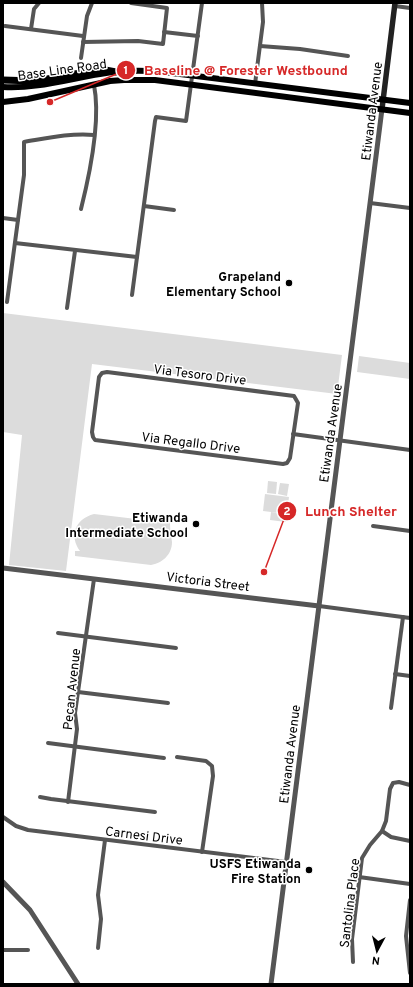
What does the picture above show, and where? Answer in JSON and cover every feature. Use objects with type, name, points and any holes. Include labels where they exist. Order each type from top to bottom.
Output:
[{"type":"highway","points":[[3,80],[34,81],[100,69],[116,72]]},
{"type":"main road","name":"Etiwanda Avenue","points":[[382,109],[395,4]]},
{"type":"main road","name":"Base Line Road","points":[[3,87],[47,84],[116,72],[151,71],[410,103]]},
{"type":"main road","name":"Base Line Road","points":[[3,102],[28,99],[94,84],[117,81],[155,80],[410,113]]},
{"type":"street","points":[[31,29],[34,9],[39,3]]},
{"type":"street","points":[[81,58],[87,16],[92,3]]},
{"type":"street","points":[[83,42],[138,41],[164,44],[167,8],[131,3]]},
{"type":"street","points":[[132,295],[156,117],[186,120],[202,3]]},
{"type":"street","points":[[255,84],[263,22],[262,3]]},
{"type":"street","points":[[395,4],[410,8]]},
{"type":"street","points":[[5,26],[83,36]]},
{"type":"street","points":[[164,32],[198,36]]},
{"type":"street","points":[[260,46],[300,49],[348,56]]},
{"type":"street","points":[[81,209],[94,135],[97,102],[94,84]]},
{"type":"street","name":"Etiwanda Avenue","points":[[271,984],[382,109]]},
{"type":"street","points":[[7,302],[24,175],[24,142],[73,134],[94,135]]},
{"type":"street","points":[[370,203],[410,208]]},
{"type":"street","points":[[144,206],[174,210]]},
{"type":"street","points":[[3,218],[18,220]]},
{"type":"street","points":[[15,243],[137,258]]},
{"type":"street","points":[[67,308],[75,250]]},
{"type":"street","name":"Via Tesoro Drive","points":[[93,437],[92,432],[99,377],[102,373],[107,372],[295,397],[298,403],[293,434]]},
{"type":"street","points":[[293,434],[410,450]]},
{"type":"street","name":"Via Regallo Drive","points":[[93,437],[95,440],[283,464],[287,463],[290,458],[293,434]]},
{"type":"street","points":[[373,526],[410,530]]},
{"type":"street","name":"Victoria Street","points":[[3,568],[410,618]]},
{"type":"street","name":"Pecan Avenue","points":[[68,802],[75,747],[77,719],[75,713],[94,578]]},
{"type":"street","points":[[391,708],[403,617]]},
{"type":"street","points":[[58,633],[176,648]]},
{"type":"street","points":[[395,674],[410,676]]},
{"type":"street","points":[[78,692],[168,703]]},
{"type":"street","points":[[48,743],[164,758]]},
{"type":"street","points":[[177,757],[206,761],[212,766],[213,776],[202,852]]},
{"type":"street","name":"Santolina Place","points":[[352,962],[352,939],[362,858],[370,845],[382,831],[386,821],[390,789],[393,783],[400,782],[410,785]]},
{"type":"street","points":[[40,797],[68,802],[155,812]]},
{"type":"street","name":"Carnesi Drive","points":[[3,817],[16,826],[28,830],[286,862]]},
{"type":"street","points":[[382,831],[390,837],[410,841]]},
{"type":"street","points":[[98,948],[101,919],[98,895],[106,840]]},
{"type":"street","points":[[359,877],[410,884]]},
{"type":"street","points":[[3,882],[30,910],[78,984]]},
{"type":"street","points":[[410,900],[408,937],[410,973]]},
{"type":"street","points":[[3,950],[28,950]]},
{"type":"shaded area","points":[[3,313],[342,355],[337,394],[92,364],[66,571],[9,565],[22,435],[3,432]]},
{"type":"shaded area","points":[[359,356],[410,363],[410,379],[357,372]]},
{"type":"shaded area","points":[[268,481],[277,482],[276,494],[267,493]]},
{"type":"shaded area","points":[[280,483],[289,484],[287,496],[278,494]]},
{"type":"shaded area","points":[[265,494],[289,497],[287,514],[263,511]]},
{"type":"shaded area","points":[[271,512],[287,514],[286,522],[270,520]]},
{"type":"shaded area","points":[[94,514],[170,523],[172,547],[166,558],[151,565],[75,556],[75,551],[80,551],[75,540],[78,524],[87,516]]},
{"type":"place","name":"Baseline @ Forester Westbound","points":[[50,102]]},
{"type":"place","name":"Grapeland Elementary School","points":[[289,283]]},
{"type":"place","name":"Etiwanda Intermediate School","points":[[196,524]]},
{"type":"place","name":"Lunch Shelter","points":[[264,572]]},
{"type":"place","name":"USFS Etiwanda Fire Station","points":[[309,870]]}]
